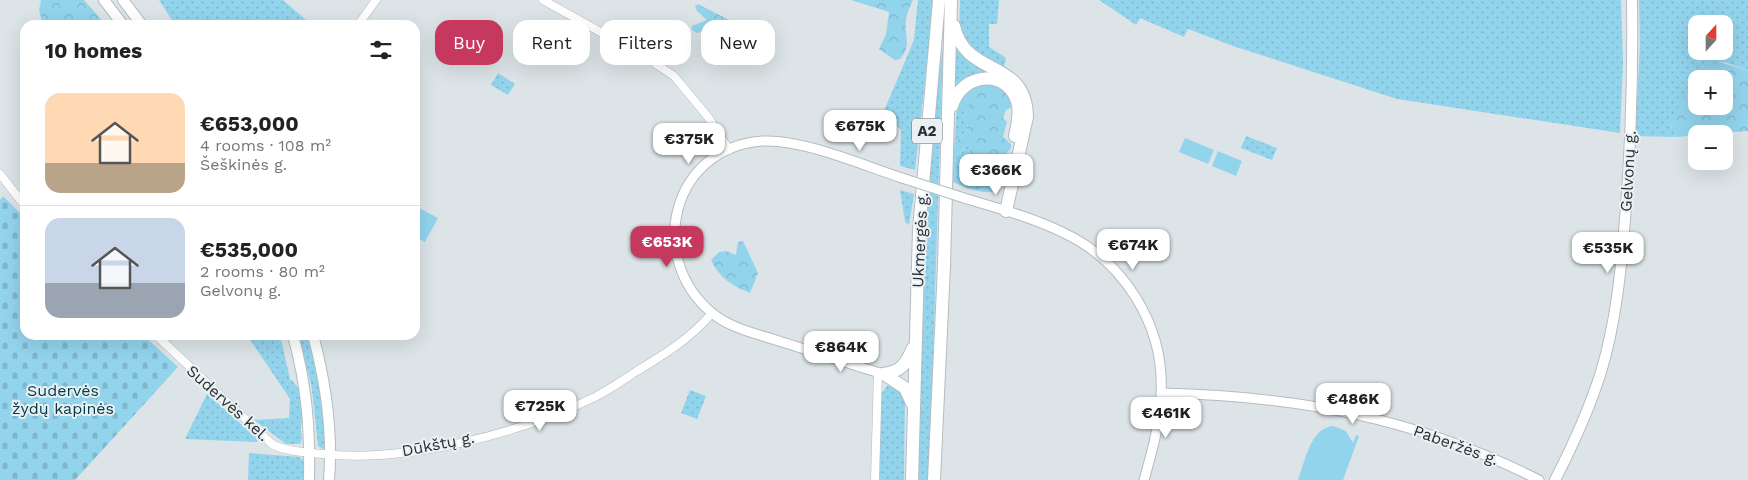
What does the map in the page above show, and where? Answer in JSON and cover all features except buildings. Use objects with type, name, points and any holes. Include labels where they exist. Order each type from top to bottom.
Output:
[{"type":"highway","name":"Ukmergės g.","points":[[912,480],[919,230],[939,0]]},
{"type":"highway","name":"Ukmergės g.","points":[[934,480],[951,5]]},
{"type":"highway","points":[[951,5],[957,38],[966,52],[1011,78],[1020,88],[1026,102],[1027,117],[1003,210]]},
{"type":"highway","points":[[948,119],[957,93],[973,80],[993,79],[1005,85],[1014,94],[1019,114],[1003,210]]},
{"type":"highway","points":[[881,373],[894,372],[904,367],[916,344]]},
{"type":"highway","points":[[881,373],[905,388],[913,405]]},
{"type":"main road","points":[[104,0],[120,20]]},
{"type":"main road","points":[[123,0],[138,20]]},
{"type":"main road","name":"Gelvonų g.","points":[[1555,480],[1590,404],[1610,337],[1617,297],[1623,258],[1628,182],[1633,79],[1632,0]]},
{"type":"main road","points":[[294,340],[303,374],[308,410],[309,480]]},
{"type":"main road","points":[[314,340],[323,372],[329,417],[331,455],[329,480]]},
{"type":"street","points":[[362,20],[376,0]]},
{"type":"street","points":[[543,0],[647,58],[674,76],[708,118],[729,150]]},
{"type":"street","points":[[875,480],[881,373],[737,327],[712,313],[694,294],[680,271],[675,249],[675,218],[682,197],[693,178],[713,158],[729,150],[756,142],[789,142],[1044,224],[1077,240],[1104,259],[1126,281],[1151,327],[1160,365],[1161,393],[1156,428],[1144,480]]},
{"type":"street","points":[[0,174],[3,185],[20,201]]},
{"type":"street","name":"Dūkštų g.","points":[[309,453],[364,456],[407,452],[501,432],[540,420],[597,396],[659,358],[687,338],[712,313]]},
{"type":"street","name":"Sudervės kel.","points":[[161,340],[273,445],[309,453]]},
{"type":"street","name":"Paberžės g.","points":[[1161,393],[1217,394],[1278,399],[1364,415],[1465,446],[1540,480]]},
{"type":"green space","points":[[41,0],[84,0],[102,20],[42,20],[39,10]]},
{"type":"green space","points":[[159,0],[283,0],[306,20],[172,20]]},
{"type":"green space","points":[[851,0],[913,0],[906,20],[906,50],[900,59],[895,60],[879,49],[886,34],[889,12]]},
{"type":"green space","points":[[918,0],[934,0],[915,170],[900,166],[901,130],[895,124],[881,118],[914,40]]},
{"type":"green space","points":[[960,0],[999,0],[997,24],[989,24],[989,47],[1005,57],[1006,61],[1003,69],[978,57],[959,34]]},
{"type":"green space","points":[[1099,0],[1621,0],[1623,63],[1620,133],[1397,99],[1233,46],[1188,29],[1184,37],[1140,18],[1136,25]]},
{"type":"green space","points":[[1639,0],[1748,0],[1748,70],[1724,62],[1704,64],[1701,70],[1688,70],[1688,92],[1670,124],[1676,137],[1635,136],[1640,44]]},
{"type":"green space","points":[[698,4],[729,20],[707,20],[697,11],[695,6]]},
{"type":"green space","points":[[701,22],[701,32],[697,33],[692,30],[692,26]]},
{"type":"green space","points":[[956,45],[984,67],[1022,108],[954,89]]},
{"type":"green space","points":[[943,47],[929,480],[917,480],[930,130]]},
{"type":"green space","points":[[1715,61],[1748,70],[1748,131],[1733,132],[1733,125],[1688,125],[1688,136],[1676,137],[1670,124],[1688,91],[1688,115],[1733,115],[1733,70],[1700,70],[1704,64]]},
{"type":"green space","points":[[498,73],[515,84],[508,95],[491,85]]},
{"type":"green space","points":[[972,84],[1000,85],[1012,96],[1014,106],[1006,110],[1003,118],[1007,122],[1003,137],[1011,144],[1011,148],[1006,154],[994,157],[996,164],[1005,162],[1005,175],[999,186],[994,182],[989,189],[986,188],[986,170],[983,170],[977,181],[974,181],[964,171],[971,147],[969,145],[964,146],[958,158],[954,152],[959,139],[967,132],[968,122],[963,116],[970,98],[962,104],[959,103]]},
{"type":"green space","points":[[970,97],[970,102],[963,116],[968,122],[967,132],[959,139],[961,154],[964,146],[969,145],[971,147],[964,171],[974,181],[983,170],[987,170],[984,180],[986,188],[995,182],[999,186],[1002,184],[992,192],[979,191],[952,182],[957,103],[964,102]]},
{"type":"green space","points":[[1246,136],[1277,148],[1272,160],[1241,148]]},
{"type":"green space","points":[[1185,138],[1214,150],[1208,164],[1179,152]]},
{"type":"green space","points":[[1218,151],[1242,161],[1236,176],[1212,166]]},
{"type":"green space","points":[[900,190],[914,194],[909,225],[905,222]]},
{"type":"green space","name":"Sudervės žydų kapinės","points":[[3,196],[20,213],[20,340],[148,340],[178,367],[75,480],[0,480],[0,200]]},
{"type":"green space","points":[[420,209],[438,218],[425,242],[420,240]]},
{"type":"green space","points":[[743,241],[758,273],[750,293],[727,281],[711,260],[719,252],[726,251],[736,255],[738,242]]},
{"type":"green space","points":[[250,340],[281,340],[290,379],[299,390],[303,404],[304,414],[301,424],[302,439],[300,444],[286,444],[254,420],[289,418],[290,399]]},
{"type":"green space","points":[[300,340],[308,340],[320,387],[326,445],[323,449],[318,446],[312,389]]},
{"type":"green space","points":[[893,385],[905,396],[904,480],[878,480],[881,394],[887,386]]},
{"type":"green space","points":[[690,390],[706,396],[697,419],[681,413]]},
{"type":"green space","points":[[207,394],[258,439],[257,442],[185,439]]},
{"type":"green space","points":[[1333,426],[1346,431],[1353,443],[1356,435],[1359,436],[1343,480],[1298,480],[1314,439],[1325,428]]},
{"type":"green space","points":[[249,453],[300,457],[305,464],[304,480],[248,480]]}]
